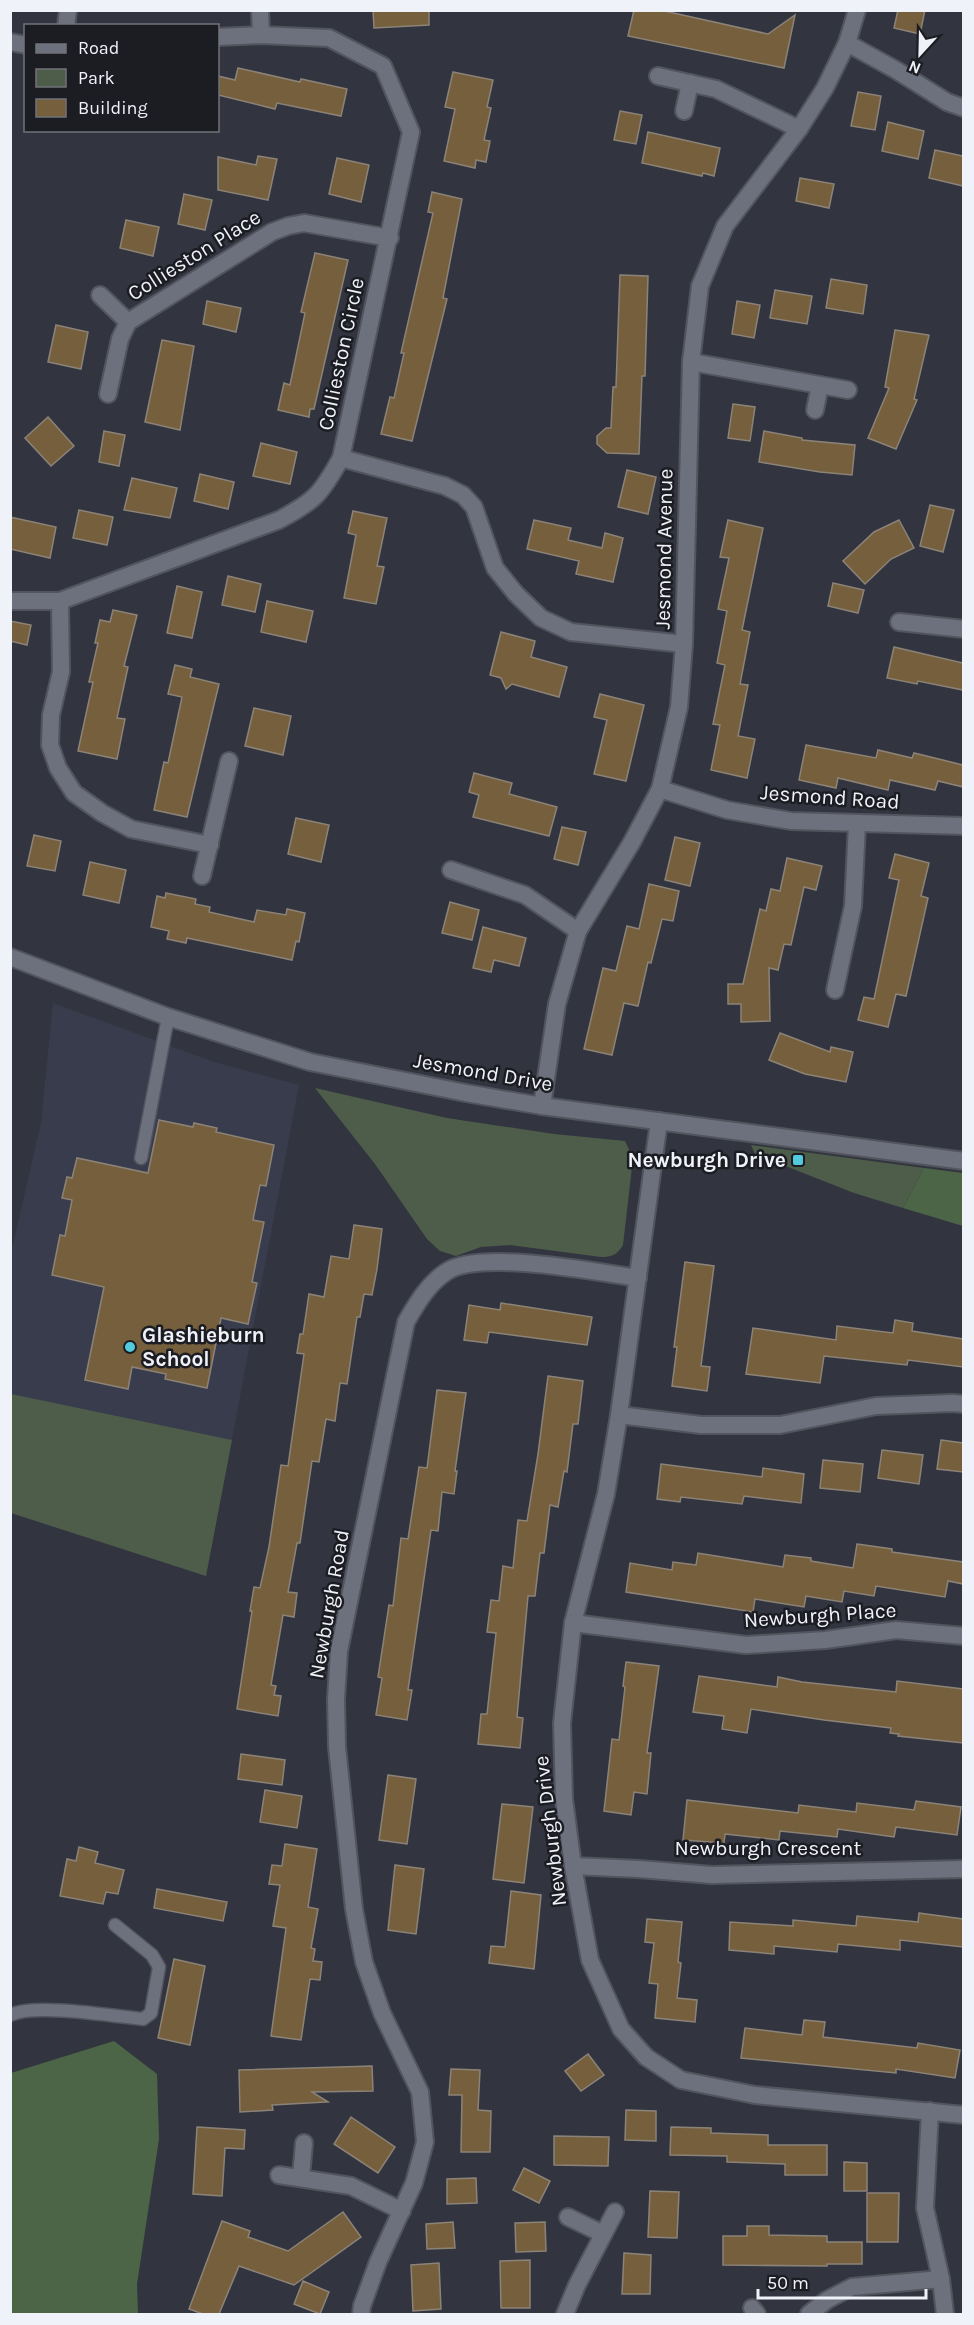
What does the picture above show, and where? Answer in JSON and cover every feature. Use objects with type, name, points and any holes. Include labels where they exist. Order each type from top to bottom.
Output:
[{"type":"street","points":[[260,10],[261,35]]},
{"type":"street","name":"Jesmond Avenue","points":[[542,1106],[557,1004],[578,931],[632,842],[660,789],[679,707],[684,644],[691,362],[700,286],[725,226],[799,129],[825,88],[847,44],[858,10]]},
{"type":"street","name":"Collieston Circle","points":[[10,601],[60,601],[279,520],[308,505],[326,486],[341,458],[411,132],[383,66],[329,38],[261,35],[219,37]]},
{"type":"street","points":[[847,44],[896,70],[947,102],[963,108]]},
{"type":"street","points":[[658,76],[716,89],[799,129]]},
{"type":"street","points":[[684,111],[690,83]]},
{"type":"street","name":"Collieston Place","points":[[108,394],[120,339],[128,322],[272,232],[288,225],[304,223],[390,238]]},
{"type":"street","name":"Collieston Place","points":[[100,295],[128,322]]},
{"type":"street","points":[[691,362],[848,390]]},
{"type":"street","points":[[815,410],[820,385]]},
{"type":"street","points":[[341,458],[445,486],[463,495],[474,507],[495,568],[516,594],[541,618],[571,632],[684,644]]},
{"type":"street","points":[[60,601],[61,672],[51,715],[50,745],[58,768],[74,793],[102,813],[131,829],[210,845]]},
{"type":"street","points":[[899,622],[963,629]]},
{"type":"street","points":[[202,876],[229,761]]},
{"type":"street","name":"Jesmond Road","points":[[660,789],[727,810],[773,819],[857,824],[963,826]]},
{"type":"street","points":[[835,990],[853,906],[857,824]]},
{"type":"street","points":[[451,870],[525,895],[578,931]]},
{"type":"street","name":"Jesmond Drive","points":[[10,957],[168,1017],[310,1062],[542,1106],[963,1161]]},
{"type":"street","name":"Newburgh Drive","points":[[659,1121],[619,1415],[606,1494],[573,1623],[562,1723],[564,1799],[590,1960],[621,2029],[646,2057],[681,2080],[755,2095],[963,2115]]},
{"type":"street","name":"Newburgh Road","points":[[360,2314],[378,2262],[414,2183],[425,2142],[420,2092],[382,2013],[364,1962],[354,1909],[337,1747],[336,1699],[339,1651],[406,1322],[423,1293],[447,1270],[475,1263],[509,1261],[638,1278]]},
{"type":"street","points":[[619,1415],[701,1425],[780,1425],[876,1406],[963,1404]]},
{"type":"street","name":"Newburgh Place","points":[[573,1623],[746,1645],[825,1640],[896,1630],[963,1636]]},
{"type":"street","name":"Newburgh Crescent","points":[[573,1866],[712,1875],[963,1869]]},
{"type":"street","points":[[930,2111],[925,2208],[941,2279],[945,2314]]},
{"type":"street","points":[[301,2177],[304,2143]]},
{"type":"street","points":[[279,2175],[351,2186],[402,2211]]},
{"type":"street","points":[[565,2314],[577,2285],[615,2212]]},
{"type":"street","points":[[568,2217],[603,2234]]},
{"type":"street","points":[[809,2314],[827,2300],[852,2287],[941,2279]]},
{"type":"lane","points":[[141,1158],[168,1017]]},
{"type":"lane","points":[[10,2015],[18,2011],[54,2011],[143,2019],[151,2013],[159,1967],[153,1955],[115,1925]]},
{"type":"shaded area","name":"Glashieburn School","points":[[53,1003],[214,1062],[299,1085],[206,1576],[11,1513],[11,1253],[41,1123]]},
{"type":"green space","points":[[315,1088],[447,1118],[554,1134],[625,1141],[633,1158],[623,1245],[616,1253],[605,1257],[510,1245],[481,1247],[456,1256],[440,1251],[427,1239],[375,1164]]},
{"type":"green space","points":[[751,1145],[924,1168],[903,1208],[854,1193],[755,1154]]},
{"type":"green space","points":[[924,1168],[963,1173],[963,1226],[903,1208]]},
{"type":"green space","points":[[11,1394],[232,1440],[206,1576],[11,1513]]},
{"type":"green space","points":[[114,2041],[157,2074],[159,2139],[137,2284],[138,2314],[11,2314],[11,2073]]},
{"type":"building","points":[[373,10],[429,10],[429,25],[374,28]]},
{"type":"building","points":[[634,10],[660,10],[768,34],[795,15],[784,68],[628,36]]},
{"type":"building","points":[[898,10],[925,10],[920,34],[894,28]]},
{"type":"building","points":[[238,68],[300,82],[301,79],[347,89],[341,116],[277,103],[275,109],[219,95],[219,76],[235,80]]},
{"type":"building","points":[[453,72],[493,80],[487,107],[491,108],[484,140],[490,141],[486,162],[476,160],[475,168],[444,161],[455,109],[445,107]]},
{"type":"building","points":[[858,92],[881,96],[875,130],[851,126]]},
{"type":"building","points":[[620,111],[642,115],[636,144],[614,140]]},
{"type":"building","points":[[888,122],[924,131],[918,159],[882,151]]},
{"type":"building","points":[[648,132],[720,148],[714,176],[703,173],[702,176],[642,163]]},
{"type":"building","points":[[935,150],[963,156],[963,186],[929,178]]},
{"type":"building","points":[[258,156],[277,159],[268,200],[218,190],[218,157],[256,165]]},
{"type":"building","points":[[337,158],[369,165],[361,202],[329,194]]},
{"type":"building","points":[[800,178],[834,184],[829,208],[796,201]]},
{"type":"building","points":[[432,192],[462,199],[443,298],[447,299],[412,441],[381,434],[390,397],[394,398],[404,353],[401,353],[433,213],[428,212]]},
{"type":"building","points":[[184,194],[212,200],[205,230],[178,224]]},
{"type":"building","points":[[126,220],[159,227],[153,256],[120,248]]},
{"type":"building","points":[[315,253],[348,260],[314,409],[310,409],[309,417],[278,410],[284,383],[290,385],[305,313],[301,312]]},
{"type":"building","points":[[620,275],[648,276],[645,376],[642,376],[639,454],[607,453],[597,444],[597,436],[606,428],[611,428],[613,387],[616,387]]},
{"type":"building","points":[[831,279],[867,285],[863,314],[826,308]]},
{"type":"building","points":[[775,290],[812,296],[807,324],[770,318]]},
{"type":"building","points":[[207,301],[241,308],[236,332],[203,324]]},
{"type":"building","points":[[737,301],[760,305],[754,338],[732,334]]},
{"type":"building","points":[[56,325],[88,332],[81,369],[48,362]]},
{"type":"building","points":[[895,330],[929,335],[914,399],[917,400],[896,449],[868,438],[889,388],[885,387]]},
{"type":"building","points":[[162,340],[194,346],[180,430],[145,422]]},
{"type":"building","points":[[733,404],[755,407],[750,441],[728,438]]},
{"type":"building","points":[[48,417],[74,446],[51,466],[25,438]]},
{"type":"building","points":[[104,431],[125,435],[119,466],[99,462]]},
{"type":"building","points":[[764,431],[802,438],[802,440],[855,445],[852,475],[759,462]]},
{"type":"building","points":[[261,443],[297,452],[290,484],[253,476]]},
{"type":"building","points":[[627,470],[656,477],[648,514],[618,507]]},
{"type":"building","points":[[200,474],[234,482],[228,509],[194,501]]},
{"type":"building","points":[[132,478],[177,488],[170,518],[124,510]]},
{"type":"building","points":[[930,505],[954,510],[943,552],[920,546]]},
{"type":"building","points":[[79,510],[113,517],[107,545],[73,538]]},
{"type":"building","points":[[353,511],[387,518],[377,566],[384,567],[376,604],[344,598],[356,535],[348,533]]},
{"type":"building","points":[[10,517],[56,527],[50,558],[10,549]]},
{"type":"building","points":[[534,520],[571,528],[568,540],[602,548],[605,533],[623,538],[613,582],[576,574],[579,561],[527,549]]},
{"type":"building","points":[[728,520],[763,528],[742,630],[750,632],[740,684],[748,685],[738,736],[755,739],[747,778],[711,770],[720,725],[713,724],[725,665],[717,663],[727,611],[718,609],[729,558],[720,557]]},
{"type":"building","points":[[899,520],[914,548],[891,559],[865,584],[843,561],[874,532]]},
{"type":"building","points":[[228,576],[261,584],[255,612],[222,605]]},
{"type":"building","points":[[833,583],[864,590],[858,613],[828,606]]},
{"type":"building","points":[[177,586],[202,592],[192,638],[167,633]]},
{"type":"building","points":[[267,601],[313,611],[306,642],[261,632]]},
{"type":"building","points":[[113,610],[137,615],[124,666],[128,667],[117,718],[125,719],[117,759],[78,751],[93,682],[89,682],[98,643],[95,643],[100,620],[110,622]]},
{"type":"building","points":[[10,621],[31,625],[27,645],[10,641]]},
{"type":"building","points":[[501,632],[535,641],[531,657],[567,667],[559,697],[512,684],[506,689],[501,678],[490,675]]},
{"type":"building","points":[[894,647],[963,663],[963,690],[918,681],[917,684],[887,678]]},
{"type":"building","points":[[175,665],[192,669],[190,677],[219,684],[187,817],[154,810],[164,762],[168,763],[182,697],[168,694]]},
{"type":"building","points":[[600,694],[644,705],[626,781],[594,774],[607,720],[594,717]]},
{"type":"building","points":[[254,708],[291,716],[283,755],[245,746]]},
{"type":"building","points":[[806,745],[876,758],[878,750],[912,758],[914,753],[963,765],[963,787],[938,781],[935,790],[890,780],[888,790],[838,778],[836,788],[799,780]]},
{"type":"building","points":[[474,773],[512,783],[509,794],[557,807],[549,836],[473,817],[479,795],[469,792]]},
{"type":"building","points":[[296,818],[329,825],[321,862],[288,854]]},
{"type":"building","points":[[562,827],[586,832],[578,865],[554,859]]},
{"type":"building","points":[[34,835],[61,841],[55,871],[27,866]]},
{"type":"building","points":[[675,837],[700,843],[690,886],[665,880]]},
{"type":"building","points":[[895,854],[929,863],[921,896],[928,898],[906,996],[896,994],[888,1027],[858,1020],[864,997],[874,999],[899,880],[889,878]]},
{"type":"building","points":[[787,858],[822,866],[816,890],[804,887],[791,945],[784,944],[778,970],[769,968],[770,1021],[741,1022],[741,1004],[728,1004],[728,984],[743,984],[760,909],[766,911],[771,889],[780,891]]},
{"type":"building","points":[[90,862],[126,870],[119,903],[83,895]]},
{"type":"building","points":[[649,884],[679,891],[673,921],[662,919],[651,963],[648,962],[638,1006],[624,1003],[612,1055],[584,1049],[603,968],[616,971],[627,926],[639,929]]},
{"type":"building","points":[[166,893],[196,899],[195,904],[210,907],[209,912],[254,922],[257,910],[286,915],[287,909],[305,913],[299,942],[296,941],[292,960],[187,938],[186,943],[167,939],[169,931],[151,927],[157,896],[165,898]]},
{"type":"building","points":[[450,902],[479,910],[472,940],[442,933]]},
{"type":"building","points":[[483,927],[526,938],[519,966],[494,960],[491,972],[473,968]]},
{"type":"building","points":[[780,1033],[830,1052],[831,1047],[853,1052],[846,1082],[805,1074],[769,1060]]},
{"type":"building","points":[[159,1120],[193,1127],[194,1123],[217,1128],[216,1132],[274,1145],[266,1186],[260,1185],[253,1220],[264,1222],[252,1282],[257,1283],[248,1324],[221,1318],[207,1388],[165,1379],[166,1374],[132,1367],[128,1389],[85,1380],[104,1287],[52,1275],[60,1235],[65,1236],[72,1200],[62,1198],[67,1177],[72,1178],[77,1158],[148,1173]]},
{"type":"building","points":[[354,1225],[382,1229],[377,1269],[372,1295],[364,1294],[360,1317],[357,1317],[347,1384],[340,1383],[335,1421],[326,1419],[319,1462],[312,1461],[300,1543],[297,1543],[288,1592],[297,1593],[294,1617],[283,1615],[271,1685],[276,1686],[274,1695],[281,1696],[278,1716],[237,1709],[254,1587],[260,1588],[269,1547],[281,1465],[288,1466],[304,1354],[297,1353],[300,1334],[303,1334],[309,1294],[324,1297],[331,1256],[349,1259]]},
{"type":"building","points":[[685,1262],[714,1266],[701,1366],[710,1367],[707,1391],[672,1386],[677,1347],[674,1347]]},
{"type":"building","points":[[501,1303],[592,1317],[587,1345],[489,1332],[487,1343],[464,1340],[469,1305],[500,1310]]},
{"type":"building","points":[[895,1320],[913,1323],[912,1331],[963,1339],[963,1367],[908,1360],[907,1365],[824,1356],[820,1383],[746,1374],[753,1328],[836,1340],[837,1326],[893,1333]]},
{"type":"building","points":[[548,1376],[583,1381],[578,1424],[573,1424],[567,1472],[564,1471],[558,1507],[550,1505],[544,1553],[540,1553],[535,1596],[528,1596],[517,1717],[523,1718],[520,1748],[478,1744],[481,1714],[487,1714],[496,1633],[487,1632],[491,1600],[499,1601],[503,1566],[513,1568],[518,1520],[527,1521]]},
{"type":"building","points":[[437,1390],[466,1393],[454,1494],[442,1492],[438,1531],[431,1530],[408,1690],[412,1690],[407,1720],[376,1715],[382,1678],[378,1677],[389,1605],[393,1606],[401,1538],[408,1539],[419,1467],[427,1468]]},
{"type":"building","points":[[941,1440],[963,1443],[963,1472],[937,1469]]},
{"type":"building","points":[[882,1450],[923,1455],[919,1484],[878,1478]]},
{"type":"building","points":[[823,1460],[863,1464],[860,1492],[820,1488]]},
{"type":"building","points":[[661,1464],[762,1477],[763,1468],[804,1474],[801,1503],[744,1496],[742,1504],[681,1497],[680,1502],[657,1499]]},
{"type":"building","points":[[857,1544],[892,1549],[892,1552],[963,1562],[963,1584],[948,1581],[945,1597],[876,1586],[874,1596],[844,1591],[842,1602],[806,1596],[804,1607],[755,1599],[753,1612],[626,1592],[630,1563],[672,1570],[673,1562],[696,1565],[698,1553],[783,1567],[785,1555],[811,1558],[811,1561],[853,1568]]},
{"type":"building","points":[[626,1662],[659,1666],[647,1753],[651,1753],[647,1794],[634,1792],[631,1815],[604,1811],[612,1739],[619,1740]]},
{"type":"building","points":[[699,1676],[777,1687],[778,1677],[802,1682],[896,1692],[897,1681],[963,1689],[963,1743],[898,1736],[899,1734],[890,1733],[891,1728],[751,1709],[747,1733],[722,1729],[724,1716],[693,1712]]},
{"type":"building","points":[[241,1754],[285,1760],[282,1785],[238,1779]]},
{"type":"building","points":[[388,1775],[416,1779],[407,1844],[379,1840]]},
{"type":"building","points":[[265,1790],[302,1796],[297,1828],[260,1822]]},
{"type":"building","points":[[687,1800],[798,1813],[799,1805],[856,1812],[857,1803],[914,1810],[916,1801],[961,1807],[957,1835],[896,1827],[894,1837],[838,1829],[837,1837],[780,1831],[779,1840],[725,1834],[724,1843],[683,1840]]},
{"type":"building","points":[[502,1804],[533,1807],[524,1883],[493,1879]]},
{"type":"building","points":[[285,1844],[317,1849],[308,1907],[318,1909],[311,1948],[315,1949],[313,1961],[322,1962],[320,1980],[310,1979],[301,2040],[271,2036],[286,1928],[273,1926],[280,1885],[269,1884],[272,1865],[282,1866]]},
{"type":"building","points":[[79,1847],[98,1852],[95,1863],[124,1870],[118,1894],[106,1892],[103,1904],[60,1896],[67,1859],[76,1861]]},
{"type":"building","points":[[395,1865],[424,1869],[416,1934],[388,1930]]},
{"type":"building","points":[[157,1889],[227,1902],[223,1921],[154,1908]]},
{"type":"building","points":[[511,1891],[541,1895],[534,1969],[489,1963],[491,1946],[505,1947]]},
{"type":"building","points":[[919,1913],[963,1919],[963,1947],[900,1940],[900,1950],[838,1944],[837,1952],[774,1946],[774,1954],[729,1950],[730,1922],[793,1926],[793,1920],[856,1926],[857,1916],[918,1922]]},
{"type":"building","points":[[647,1919],[682,1922],[677,1998],[697,2000],[695,2022],[655,2018],[658,1984],[649,1983],[654,1943],[645,1942]]},
{"type":"building","points":[[174,1959],[205,1966],[190,2045],[158,2038]]},
{"type":"building","points":[[804,2020],[825,2022],[823,2037],[917,2048],[918,2043],[960,2050],[955,2078],[896,2069],[896,2073],[741,2058],[745,2028],[802,2035]]},
{"type":"building","points":[[588,2054],[604,2075],[581,2091],[565,2071]]},
{"type":"building","points":[[372,2066],[373,2091],[312,2092],[328,2102],[272,2105],[273,2110],[240,2112],[239,2070]]},
{"type":"building","points":[[451,2069],[480,2070],[478,2110],[491,2111],[490,2152],[461,2152],[462,2095],[449,2095]]},
{"type":"building","points":[[626,2110],[656,2111],[656,2141],[625,2140]]},
{"type":"building","points":[[351,2117],[395,2147],[378,2173],[334,2144]]},
{"type":"building","points":[[197,2127],[245,2130],[244,2149],[225,2148],[222,2196],[193,2194]]},
{"type":"building","points":[[671,2127],[711,2128],[711,2133],[768,2135],[768,2145],[827,2145],[827,2175],[785,2175],[785,2164],[727,2162],[727,2156],[670,2155]]},
{"type":"building","points":[[554,2136],[609,2137],[608,2166],[554,2165]]},
{"type":"building","points":[[844,2162],[867,2163],[867,2191],[844,2191]]},
{"type":"building","points":[[524,2168],[550,2181],[539,2203],[513,2190]]},
{"type":"building","points":[[476,2178],[477,2203],[447,2204],[447,2179]]},
{"type":"building","points":[[650,2191],[679,2192],[677,2238],[648,2237]]},
{"type":"building","points":[[867,2193],[899,2193],[898,2242],[867,2242]]},
{"type":"building","points":[[343,2212],[361,2237],[294,2285],[239,2266],[219,2314],[203,2314],[189,2309],[222,2221],[250,2231],[248,2237],[288,2251]]},
{"type":"building","points":[[453,2222],[455,2248],[427,2249],[426,2224]]},
{"type":"building","points":[[545,2222],[546,2251],[516,2252],[515,2223]]},
{"type":"building","points":[[747,2226],[769,2226],[769,2235],[827,2236],[827,2242],[862,2242],[862,2264],[723,2265],[723,2236],[747,2236]]},
{"type":"building","points":[[624,2253],[651,2255],[650,2294],[622,2294]]},
{"type":"building","points":[[530,2260],[530,2308],[501,2308],[500,2261]]},
{"type":"building","points":[[439,2263],[441,2309],[413,2311],[411,2265]]},
{"type":"building","points":[[303,2281],[329,2292],[320,2314],[294,2304]]},
{"type":"place","name":"Newburgh Drive","points":[[798,1160]]},
{"type":"place","name":"Glashieburn School","points":[[130,1347]]}]
